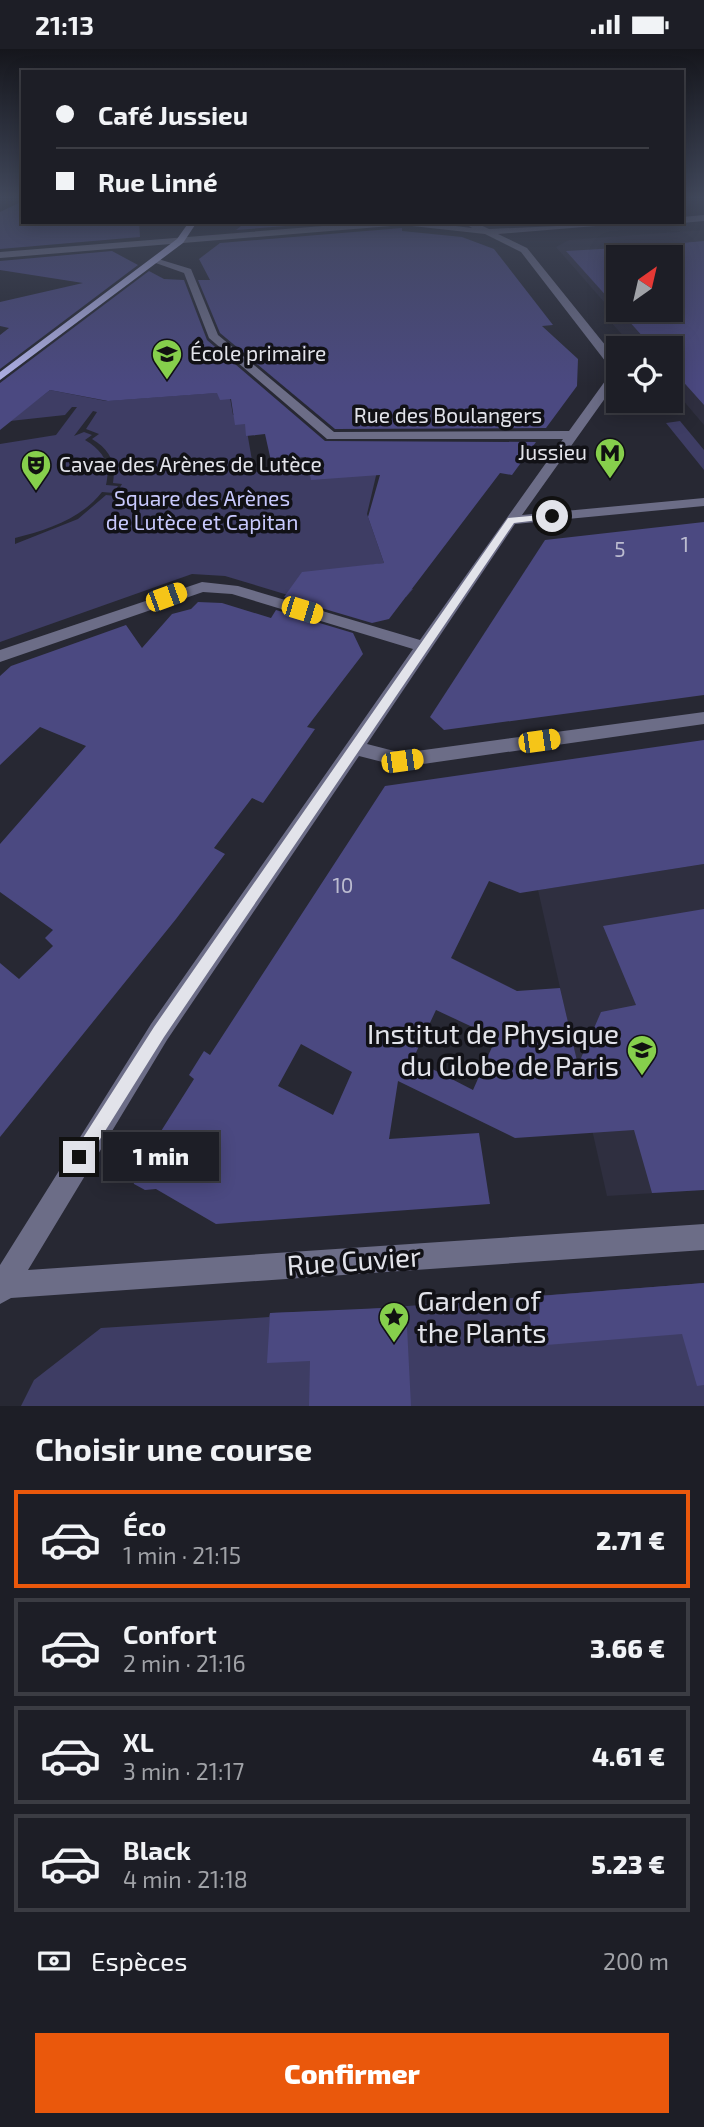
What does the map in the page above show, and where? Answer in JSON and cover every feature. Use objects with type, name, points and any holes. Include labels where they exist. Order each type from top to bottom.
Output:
[{"type":"main road","points":[[0,377],[155,261]]},
{"type":"street","points":[[2,1287],[159,1032],[511,520],[614,377],[615,366],[611,358],[542,259]]},
{"type":"street","name":"Rue des Boulangers","points":[[155,261],[188,271],[214,336],[331,436],[572,435]]},
{"type":"street","points":[[511,520],[704,502]]},
{"type":"street","points":[[0,656],[202,587],[233,589],[424,647]]},
{"type":"street","points":[[355,748],[402,761],[704,718]]},
{"type":"street","name":"Rue Cuvier","points":[[2,1287],[704,1237]]},
{"type":"shaded area","points":[[567,259],[606,259],[606,304]]},
{"type":"shaded area","points":[[683,259],[704,259],[704,425],[683,400],[683,336],[623,336],[611,322],[683,322]]},
{"type":"shaded area","name":"Institut de Physique du Globe de Paris","points":[[704,864],[704,1190],[607,1196],[538,890]]},
{"type":"green space","name":"Square des Arènes de Lutèce et Capitan","points":[[50,390],[106,401],[229,392],[233,415],[244,414],[254,472],[379,463],[367,514],[384,563],[351,568],[413,589],[406,597],[341,577],[321,605],[225,576],[192,574],[0,642],[0,444],[56,435],[77,407],[72,407],[65,415],[10,421]],"holes":[[[93,411],[97,412],[86,429],[99,434],[92,439],[110,457],[114,469],[113,483],[122,484],[115,496],[106,495],[78,519],[15,544],[15,538],[51,527],[74,516],[102,492],[114,493],[118,486],[106,485],[107,470],[104,458],[85,440],[92,435],[84,432],[74,436]]]},
{"type":"green space","points":[[680,421],[704,450],[704,470],[666,423]]},
{"type":"green space","name":"Garden of the Plants","points":[[704,1283],[704,1406],[21,1406],[34,1380],[101,1328],[269,1317],[270,1313],[356,1310]]},
{"type":"building","points":[[127,259],[138,265],[0,369],[0,335],[9,328],[0,326],[0,302],[83,283],[0,270],[0,261]]},
{"type":"building","points":[[199,259],[502,259],[553,325],[542,326],[578,359],[577,386],[546,428],[335,429],[220,333],[198,280],[210,280]]},
{"type":"building","points":[[573,259],[606,259],[606,296]]},
{"type":"building","points":[[683,259],[704,259],[704,405],[683,382],[683,336],[642,336],[630,322],[683,322]]},
{"type":"building","points":[[149,271],[164,279],[184,280],[207,340],[325,441],[536,442],[512,475],[500,473],[389,619],[372,623],[284,597],[302,572],[384,563],[368,517],[380,475],[311,480],[306,457],[271,461],[265,434],[246,436],[245,424],[235,425],[231,399],[220,400],[217,393],[108,401],[50,390],[0,430],[0,383]]},
{"type":"building","points":[[704,522],[704,695],[444,730],[430,717],[545,540]]},
{"type":"building","points":[[198,602],[222,603],[271,618],[276,610],[353,633],[363,654],[307,727],[315,729],[263,803],[252,798],[214,848],[225,854],[0,1137],[0,963],[19,979],[53,946],[45,938],[53,930],[0,892],[0,844],[86,746],[40,727],[0,765],[0,676],[11,666],[126,625],[142,648],[172,614],[191,609]]},
{"type":"building","points":[[704,740],[704,864],[520,893],[489,881],[451,958],[517,991],[560,988],[578,1065],[601,1012],[636,1005],[603,926],[704,909],[704,1190],[652,1193],[634,1130],[515,1138],[398,1081],[389,1139],[479,1133],[490,1204],[216,1224],[156,1189],[145,1190],[134,1184],[131,1173],[134,1161],[151,1147],[194,1079],[189,1075],[204,1051],[210,1055],[385,786]],"holes":[[[436,1010],[496,1038],[473,1090],[413,1059]],[[301,1044],[352,1072],[333,1115],[278,1086]]]},
{"type":"building","points":[[704,1283],[704,1385],[697,1386],[682,1334],[534,1346],[527,1297]]},
{"type":"building","points":[[406,1307],[411,1406],[309,1406],[310,1361],[267,1363],[270,1313]]},
{"type":"place","name":"École primaire","points":[[167,381]]},
{"type":"place","name":"Jussieu","points":[[610,480]]},
{"type":"place","name":"Cavae des Arènes de Lutèce","points":[[36,492]]},
{"type":"place","name":"Institut de Physique du Globe de Paris","points":[[642,1077]]},
{"type":"place","name":"Garden of the Plants","points":[[394,1344]]},
{"type":"route","points":[[79,1157],[159,1032],[511,520],[552,516]]}]
